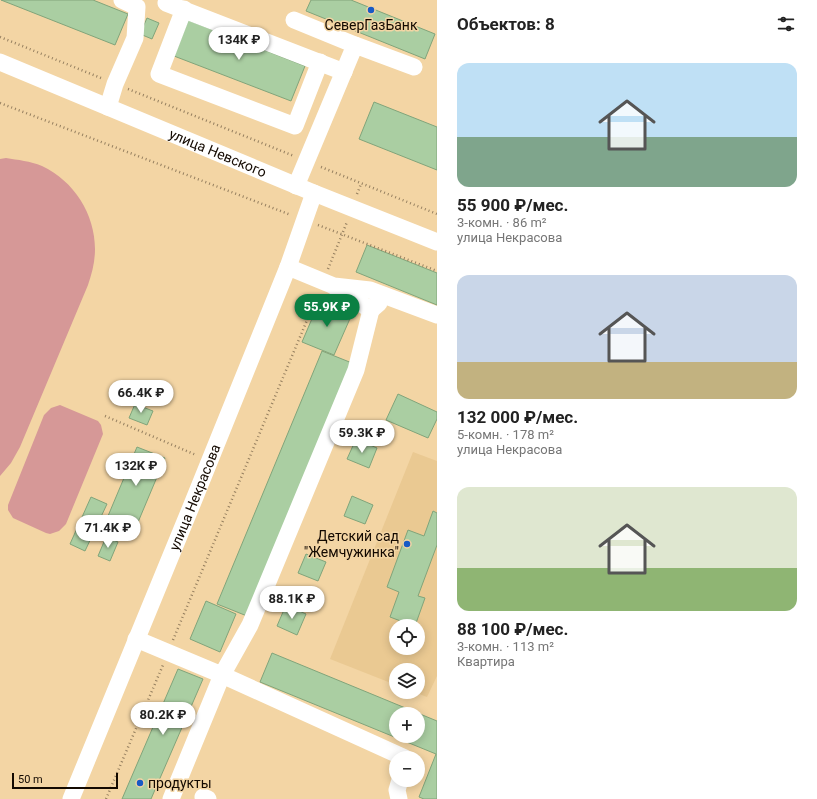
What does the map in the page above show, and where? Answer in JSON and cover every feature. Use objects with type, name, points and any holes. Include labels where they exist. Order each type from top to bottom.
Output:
[{"type":"street","points":[[108,107],[115,84],[135,38],[137,7],[122,0]]},
{"type":"street","points":[[167,0],[166,3],[344,72]]},
{"type":"street","points":[[184,10],[159,74],[295,126],[320,62]]},
{"type":"street","points":[[294,20],[414,68]]},
{"type":"street","points":[[296,186],[355,45]]},
{"type":"street","name":"улица Невского","points":[[0,62],[296,186],[437,242]]},
{"type":"street","name":"улица Некрасова","points":[[71,799],[288,267],[314,193]]},
{"type":"street","points":[[288,267],[329,284],[371,310]]},
{"type":"street","points":[[329,284],[370,290],[437,315]]},
{"type":"street","points":[[171,799],[222,675],[250,625],[356,370],[371,310],[387,296]]},
{"type":"street","points":[[136,639],[222,675],[390,751]]},
{"type":"street","points":[[398,787],[399,799]]},
{"type":"path","points":[[0,37],[437,214]]},
{"type":"path","points":[[0,103],[342,233],[437,271]]},
{"type":"path","points":[[106,799],[168,652],[329,284],[342,233],[361,184]]},
{"type":"path","points":[[105,416],[210,461]]},
{"type":"shaded area","points":[[6,158],[42,166],[64,180],[73,190],[87,211],[94,236],[95,249],[93,267],[88,285],[20,447],[11,463],[0,476],[0,159]]},
{"type":"shaded area","points":[[60,405],[98,421],[101,425],[103,434],[66,524],[59,531],[50,534],[13,518],[8,510],[8,505],[44,415],[51,408]]},
{"type":"shaded area","name":"Детский сад \"Жемчужинка\"","points":[[413,452],[437,461],[437,676],[427,697],[425,696],[425,663],[389,663],[389,682],[330,659]]},
{"type":"building","points":[[1,0],[93,0],[128,14],[115,45]]},
{"type":"building","points":[[311,0],[351,0],[435,34],[425,59],[306,11]]},
{"type":"building","points":[[147,18],[159,23],[152,39],[140,34]]},
{"type":"building","points":[[188,20],[305,66],[291,101],[174,56]]},
{"type":"building","points":[[374,102],[437,127],[437,170],[359,139]]},
{"type":"building","points":[[367,245],[437,273],[437,305],[356,272]]},
{"type":"building","points":[[320,300],[352,314],[334,355],[302,342]]},
{"type":"building","points":[[322,351],[352,363],[247,616],[217,604]]},
{"type":"building","points":[[398,394],[437,412],[437,419],[428,438],[386,420]]},
{"type":"building","points":[[135,404],[153,411],[147,425],[129,418]]},
{"type":"building","points":[[356,439],[377,448],[369,468],[347,459]]},
{"type":"building","points":[[137,447],[165,458],[136,527],[108,516]]},
{"type":"building","points":[[352,496],[373,505],[365,524],[344,516]]},
{"type":"building","points":[[91,497],[107,504],[85,551],[70,544]]},
{"type":"building","points":[[433,511],[437,513],[437,545],[418,596],[425,598],[418,619],[395,619],[390,617],[399,592],[387,587],[408,530],[424,536]]},
{"type":"building","points":[[106,537],[118,542],[110,561],[98,556]]},
{"type":"building","points":[[306,554],[326,562],[318,581],[298,573]]},
{"type":"building","points":[[206,601],[236,614],[220,652],[190,639]]},
{"type":"building","points":[[286,605],[306,614],[297,635],[277,626]]},
{"type":"building","points":[[272,653],[403,707],[389,707],[389,735],[260,682]]},
{"type":"building","points":[[178,669],[203,679],[151,799],[122,799]]},
{"type":"building","points":[[425,716],[437,721],[437,799],[424,799],[419,797],[423,787],[425,787],[425,782],[436,754],[409,743],[425,743]]},
{"type":"place","name":"СеверГазБанк","points":[[371,10]]},
{"type":"place","name":"Детский сад \"Жемчужинка\"","points":[[407,544]]},
{"type":"place","name":"продукты","points":[[140,783]]}]
